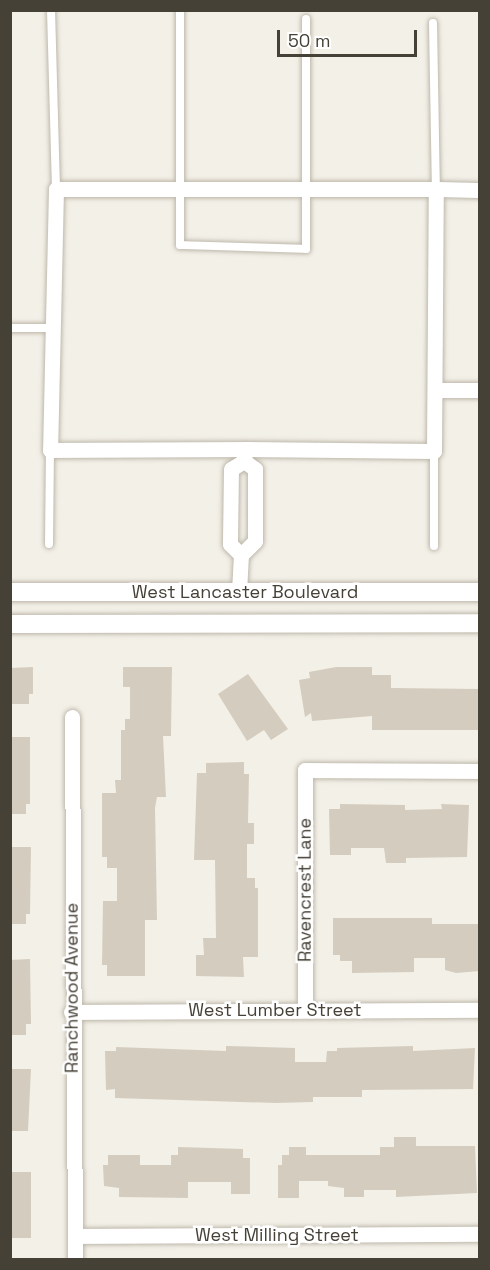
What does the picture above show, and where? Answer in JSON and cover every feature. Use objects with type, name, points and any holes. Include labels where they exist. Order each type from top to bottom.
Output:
[{"type":"street","points":[[436,189],[434,451],[245,455],[50,450],[56,189],[436,189],[480,190]]},
{"type":"street","points":[[435,390],[480,390]]},
{"type":"street","points":[[239,592],[241,555],[255,541],[255,469],[245,455]]},
{"type":"street","points":[[241,555],[230,544],[231,469],[245,455]]},
{"type":"street","name":"West Lancaster Boulevard","points":[[10,592],[480,592]]},
{"type":"street","name":"West Lancaster Boulevard","points":[[10,624],[480,623]]},
{"type":"street","name":"Ranchwood Avenue","points":[[72,717],[70,1012],[75,1260]]},
{"type":"street","name":"Ravencrest Lane","points":[[305,1010],[305,771],[480,771]]},
{"type":"street","name":"West Lumber Street","points":[[70,1012],[480,1010]]},
{"type":"street","name":"West Milling Street","points":[[75,1236],[480,1234]]},
{"type":"lane","points":[[51,10],[56,189]]},
{"type":"lane","points":[[180,11],[180,245],[306,249],[306,19]]},
{"type":"lane","points":[[433,23],[436,189]]},
{"type":"lane","points":[[10,328],[52,328]]},
{"type":"lane","points":[[49,544],[50,450]]},
{"type":"lane","points":[[434,451],[434,546]]},
{"type":"building","points":[[33,667],[33,694],[29,694],[29,704],[10,704],[10,668]]},
{"type":"building","points":[[123,667],[172,667],[171,736],[163,736],[166,797],[157,797],[155,808],[157,920],[145,920],[145,976],[107,976],[107,965],[102,965],[103,901],[117,901],[117,868],[107,868],[107,857],[102,857],[102,793],[116,793],[115,780],[121,780],[121,730],[125,730],[125,719],[130,719],[130,687],[123,687]]},
{"type":"building","points":[[336,667],[372,667],[372,675],[391,675],[391,688],[480,689],[480,730],[372,730],[372,716],[312,721],[311,713],[305,717],[299,680],[310,678],[309,672]]},
{"type":"building","points":[[248,674],[288,729],[271,740],[264,730],[247,741],[218,694]]},
{"type":"building","points":[[10,737],[30,737],[30,804],[26,804],[26,814],[10,814]]},
{"type":"building","points":[[244,762],[244,774],[249,774],[248,823],[254,823],[254,844],[247,844],[247,878],[255,878],[255,888],[258,888],[258,957],[243,957],[244,977],[196,976],[196,955],[204,955],[203,938],[216,938],[215,860],[194,860],[197,773],[206,773],[206,763]]},
{"type":"building","points":[[340,804],[405,805],[405,810],[442,809],[441,804],[469,805],[467,857],[406,858],[406,863],[386,863],[384,848],[351,848],[351,855],[330,855],[329,809],[340,809]]},
{"type":"building","points":[[10,847],[31,847],[30,914],[26,914],[26,924],[10,924]]},
{"type":"building","points":[[333,918],[432,918],[432,924],[480,924],[480,971],[456,973],[445,970],[445,958],[414,958],[414,972],[352,973],[352,961],[340,961],[340,955],[333,955]]},
{"type":"building","points":[[30,959],[31,1024],[26,1024],[26,1035],[10,1035],[10,960]]},
{"type":"building","points":[[226,1046],[295,1048],[295,1062],[326,1062],[327,1051],[337,1051],[337,1048],[413,1046],[413,1051],[475,1048],[473,1089],[362,1090],[362,1097],[313,1097],[313,1102],[276,1103],[115,1098],[115,1089],[106,1090],[105,1051],[116,1051],[116,1047],[226,1051]]},
{"type":"building","points":[[10,1069],[31,1069],[28,1131],[10,1131]]},
{"type":"building","points":[[394,1137],[416,1137],[416,1146],[475,1146],[477,1193],[396,1197],[396,1190],[364,1190],[364,1197],[344,1197],[344,1188],[328,1186],[328,1181],[299,1181],[299,1198],[278,1198],[278,1165],[282,1165],[282,1155],[289,1155],[289,1147],[306,1147],[306,1155],[380,1155],[380,1147],[394,1147]]},
{"type":"building","points":[[178,1147],[243,1149],[243,1158],[250,1158],[250,1194],[231,1194],[231,1182],[188,1182],[188,1198],[119,1197],[119,1188],[104,1186],[103,1165],[108,1165],[108,1155],[140,1155],[140,1165],[171,1165],[171,1155],[178,1155]]},
{"type":"building","points":[[10,1172],[31,1172],[31,1238],[10,1238]]}]
